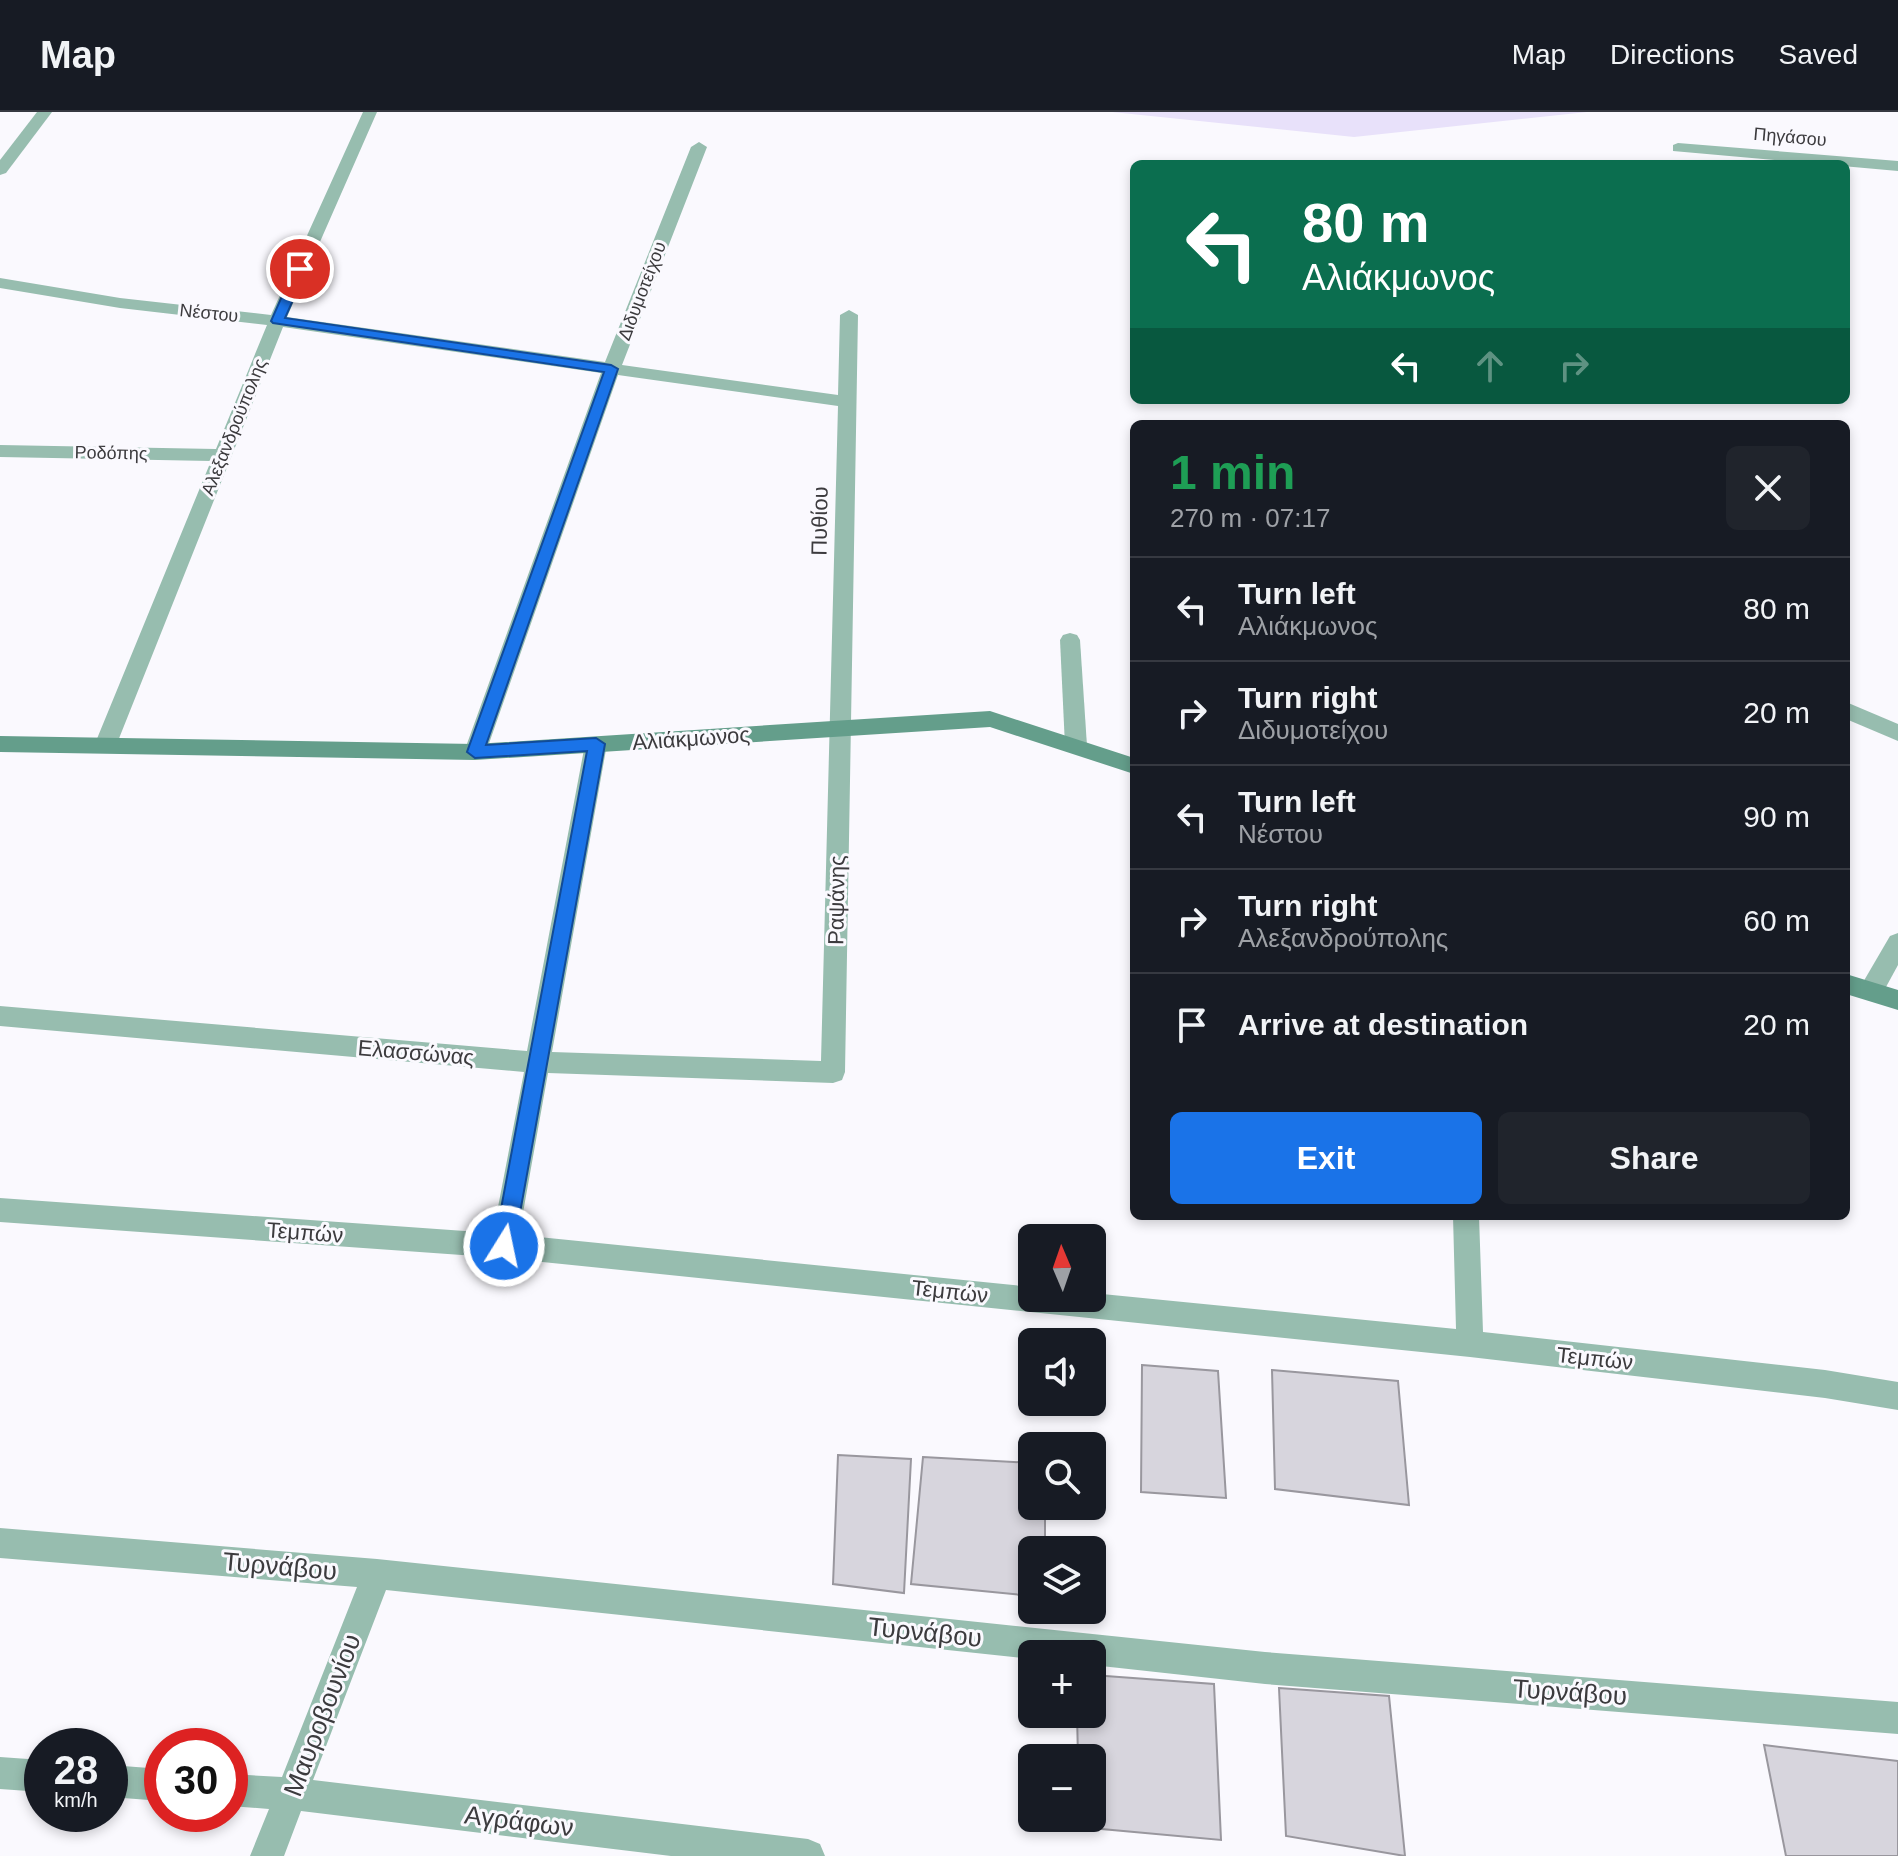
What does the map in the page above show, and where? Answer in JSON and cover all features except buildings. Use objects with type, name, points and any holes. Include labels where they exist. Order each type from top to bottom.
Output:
[{"type":"street","points":[[0,170],[45,112]]},
{"type":"street","name":"Αλεξανδρούπολης","points":[[105,746],[277,321],[370,112]]},
{"type":"street","name":"Διδυμοτείχου","points":[[475,752],[611,369],[699,147]]},
{"type":"street","name":"Πηγάσου","points":[[1678,148],[1825,160]]},
{"type":"street","name":"Πηγάσου","points":[[1850,162],[1898,166]]},
{"type":"street","name":"Νέστου","points":[[0,283],[120,303],[277,321],[846,402]]},
{"type":"street","name":"Πυθίου","points":[[839,729],[849,315]]},
{"type":"street","name":"Ροδόπης","points":[[0,451],[223,455]]},
{"type":"street","points":[[1070,640],[1076,746]]},
{"type":"street","points":[[1850,712],[1898,733]]},
{"type":"street","name":"Αλιάκμωνος","points":[[0,744],[475,752],[990,719],[1130,765]]},
{"type":"street","name":"Ραψάνης","points":[[833,1072],[839,729]]},
{"type":"street","points":[[504,1246],[596,744]]},
{"type":"street","points":[[1871,991],[1898,943]]},
{"type":"street","points":[[1850,985],[1898,1000]]},
{"type":"street","name":"Ελασσώνας","points":[[0,1016],[536,1062],[833,1072]]},
{"type":"street","name":"Τεμπών","points":[[0,1210],[504,1246],[1470,1344],[1825,1384],[1898,1396]]},
{"type":"street","points":[[1466,1220],[1470,1344]]},
{"type":"street","name":"Τυρνάβου","points":[[0,1543],[377,1574],[1265,1668],[1898,1718]]},
{"type":"street","name":"Μαυροβουνίου","points":[[267,1856],[377,1574]]},
{"type":"street","points":[[0,1773],[24,1775]]},
{"type":"street","name":"Αγράφων","points":[[248,1791],[808,1856]]},
{"type":"shaded area","points":[[1112,112],[1587,112],[1354,137]]},
{"type":"route","points":[[300,269],[277,321],[611,369],[475,752],[596,744],[504,1246]]}]
